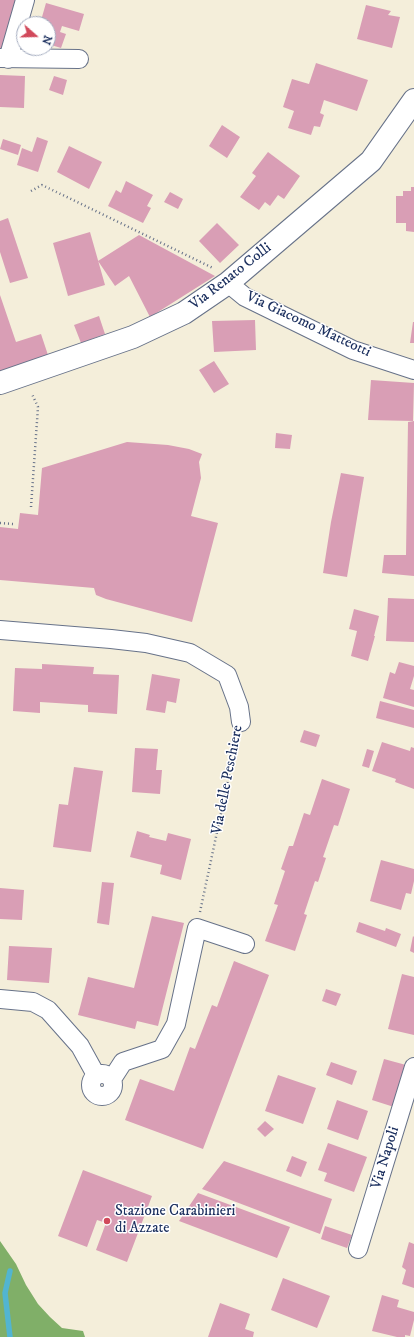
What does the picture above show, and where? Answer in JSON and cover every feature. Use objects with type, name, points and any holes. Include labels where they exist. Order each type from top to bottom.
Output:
[{"type":"street","points":[[25,0],[4,58],[79,59]]},
{"type":"street","name":"Via Renato Colli","points":[[0,383],[133,337],[184,313],[231,280],[371,161],[414,100]]},
{"type":"street","name":"Via Giacomo Matteotti","points":[[231,280],[245,296],[353,350],[414,370]]},
{"type":"street","name":"Via delle Peschiere","points":[[0,630],[139,642],[190,653],[226,675],[239,707],[241,722]]},
{"type":"street","points":[[0,999],[33,1002],[48,1010],[80,1046],[104,1077],[123,1062],[162,1049],[176,1024],[197,928],[245,944]]},
{"type":"street","name":"Via Napoli","points":[[358,1249],[414,1067]]},
{"type":"path","points":[[30,191],[42,185],[231,280]]},
{"type":"path","points":[[29,387],[38,406],[31,507]]},
{"type":"path","points":[[0,523],[13,524]]},
{"type":"path","name":"Via delle Peschiere","points":[[197,928],[241,722]]},
{"type":"green space","points":[[0,1241],[16,1264],[26,1285],[38,1304],[62,1328],[83,1331],[85,1337],[0,1337]]},
{"type":"building","points":[[0,0],[17,0],[3,50],[0,50]]},
{"type":"building","points":[[46,3],[84,14],[79,31],[62,26],[60,32],[66,34],[61,48],[56,46],[56,16],[42,16]]},
{"type":"building","points":[[366,5],[391,11],[388,15],[400,17],[392,48],[357,39]]},
{"type":"building","points":[[316,63],[368,80],[357,111],[324,100],[320,113],[324,115],[320,127],[314,126],[311,135],[288,128],[294,111],[283,107],[292,79],[309,84]]},
{"type":"building","points":[[0,75],[25,76],[24,108],[0,107]]},
{"type":"building","points":[[54,76],[67,80],[63,95],[49,90]]},
{"type":"building","points":[[222,125],[240,137],[227,158],[209,146]]},
{"type":"building","points":[[37,137],[48,141],[38,172],[17,165],[22,148],[32,152]]},
{"type":"building","points":[[3,139],[21,145],[18,155],[0,149]]},
{"type":"building","points":[[69,146],[102,162],[89,189],[57,172]]},
{"type":"building","points":[[268,152],[300,176],[284,199],[278,195],[270,206],[265,202],[259,210],[240,197],[256,176],[252,173]]},
{"type":"building","points":[[126,181],[153,195],[147,206],[151,208],[143,223],[108,206],[116,190],[121,193]]},
{"type":"building","points":[[411,187],[414,187],[414,232],[406,231],[406,223],[396,223],[396,196],[403,196],[403,191],[411,191]]},
{"type":"building","points":[[170,192],[183,199],[178,209],[164,202]]},
{"type":"building","points":[[8,218],[28,278],[10,283],[0,252],[0,221]]},
{"type":"building","points":[[217,223],[239,245],[220,263],[199,241]]},
{"type":"building","points":[[90,232],[105,285],[68,296],[53,243]]},
{"type":"building","points":[[139,235],[215,276],[150,317],[129,276],[115,286],[98,261]]},
{"type":"building","points":[[0,295],[16,342],[41,334],[49,358],[0,375]]},
{"type":"building","points":[[99,316],[105,334],[81,343],[74,325]]},
{"type":"building","points":[[255,320],[256,350],[214,352],[212,321]]},
{"type":"building","points":[[413,322],[414,343],[410,343]]},
{"type":"building","points":[[214,361],[229,384],[214,393],[199,370]]},
{"type":"building","points":[[371,380],[414,383],[413,421],[368,420]]},
{"type":"building","points":[[414,421],[414,576],[382,573],[384,555],[406,555],[408,422]]},
{"type":"building","points":[[276,433],[292,435],[290,449],[275,448]]},
{"type":"building","points":[[127,442],[168,445],[189,449],[202,454],[199,462],[201,478],[191,516],[218,523],[192,622],[106,599],[96,595],[94,588],[0,580],[0,527],[18,529],[20,513],[38,515],[42,468]]},
{"type":"building","points":[[341,473],[364,477],[347,577],[323,573]]},
{"type":"building","points":[[388,598],[414,599],[414,642],[386,641]]},
{"type":"building","points":[[354,609],[379,616],[368,661],[351,656],[357,631],[349,629]]},
{"type":"building","points":[[399,662],[414,666],[414,676],[410,689],[414,690],[414,707],[383,698],[390,672],[395,674]]},
{"type":"building","points":[[42,664],[94,667],[93,674],[119,675],[117,714],[88,712],[88,705],[40,702],[40,713],[13,711],[15,668],[42,669]]},
{"type":"building","points":[[152,674],[180,679],[176,703],[167,701],[165,713],[146,710]]},
{"type":"building","points":[[380,701],[414,710],[414,728],[376,718]]},
{"type":"building","points":[[304,730],[320,735],[316,747],[300,742]]},
{"type":"building","points":[[382,742],[410,751],[411,747],[414,748],[414,789],[395,782],[396,779],[372,771]]},
{"type":"building","points":[[135,748],[158,749],[156,770],[162,770],[160,794],[132,792]]},
{"type":"building","points":[[367,749],[374,751],[369,768],[362,766]]},
{"type":"building","points":[[74,767],[103,771],[91,852],[53,847],[59,804],[68,805]]},
{"type":"building","points":[[322,779],[350,789],[338,826],[334,825],[323,857],[326,858],[318,882],[315,881],[304,914],[307,915],[295,951],[265,941],[278,905],[274,904],[285,871],[281,869],[289,846],[293,846],[304,813],[310,815]]},
{"type":"building","points":[[137,831],[150,835],[149,837],[166,841],[168,833],[191,839],[181,880],[160,874],[162,865],[130,857]]},
{"type":"building","points":[[381,860],[414,869],[414,881],[411,894],[406,893],[401,910],[370,901]]},
{"type":"building","points":[[102,882],[114,883],[109,925],[97,923]]},
{"type":"building","points":[[0,888],[24,890],[22,920],[0,919]]},
{"type":"building","points":[[152,916],[184,923],[158,1026],[137,1021],[135,1029],[78,1015],[88,977],[134,988]]},
{"type":"building","points":[[359,922],[385,931],[386,928],[401,934],[396,947],[356,932]]},
{"type":"building","points":[[413,936],[414,937],[414,953],[410,951]]},
{"type":"building","points":[[9,946],[52,948],[49,983],[7,980]]},
{"type":"building","points":[[234,961],[269,975],[203,1149],[125,1120],[140,1079],[174,1091],[190,1047],[195,1049],[212,1005],[217,1007]]},
{"type":"building","points":[[402,974],[414,977],[414,1035],[388,1029]]},
{"type":"building","points":[[326,989],[341,994],[336,1006],[322,1001]]},
{"type":"building","points":[[384,1059],[406,1065],[394,1107],[372,1100]]},
{"type":"building","points":[[331,1062],[357,1071],[352,1085],[326,1075]]},
{"type":"building","points":[[278,1075],[316,1088],[303,1124],[265,1111]]},
{"type":"building","points":[[337,1100],[368,1111],[358,1140],[327,1129]]},
{"type":"building","points":[[265,1121],[274,1129],[265,1137],[257,1129]]},
{"type":"building","points":[[328,1143],[367,1157],[354,1192],[324,1181],[327,1173],[318,1170]]},
{"type":"building","points":[[292,1156],[307,1162],[301,1177],[286,1171]]},
{"type":"building","points":[[224,1161],[332,1199],[320,1234],[202,1189]]},
{"type":"building","points":[[83,1170],[152,1196],[127,1262],[96,1250],[106,1223],[97,1220],[87,1247],[58,1236]]},
{"type":"building","points":[[198,1193],[290,1227],[277,1258],[179,1221]]},
{"type":"building","points":[[325,1226],[352,1235],[347,1248],[321,1239]]},
{"type":"building","points":[[409,1242],[414,1244],[414,1288],[402,1284],[406,1270],[402,1267]]},
{"type":"building","points":[[283,1278],[330,1296],[317,1328],[271,1310]]},
{"type":"building","points":[[382,1295],[399,1300],[397,1307],[414,1312],[414,1320],[410,1336],[405,1335],[405,1337],[397,1337],[372,1331]]},
{"type":"building","points":[[220,1303],[250,1314],[245,1329],[254,1332],[253,1337],[208,1337]]},
{"type":"waterway","points":[[10,1271],[5,1293],[10,1337]]},
{"type":"place","name":"Stazione Carabinieri di Azzate","points":[[107,1221]]}]
